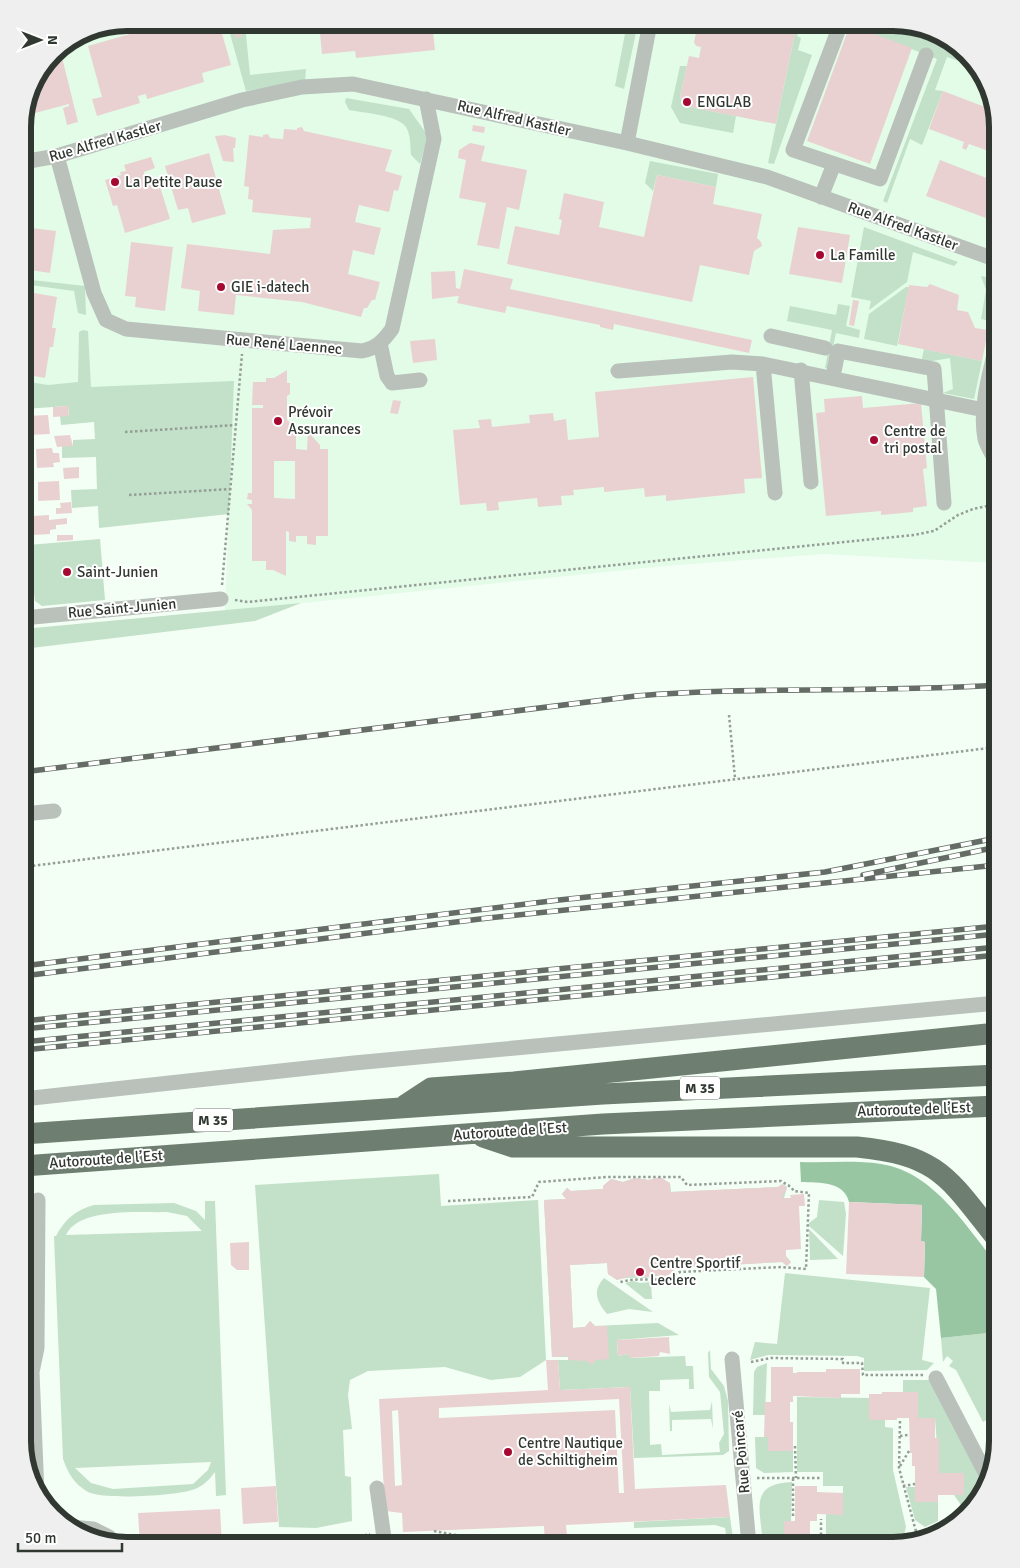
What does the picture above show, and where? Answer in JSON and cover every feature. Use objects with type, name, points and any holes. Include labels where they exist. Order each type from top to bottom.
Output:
[{"type":"highway","points":[[403,1107],[432,1088],[514,1082],[989,1034]]},
{"type":"highway","name":"Autoroute de l’Est","points":[[31,1133],[403,1107],[822,1082],[989,1075]]},
{"type":"highway","name":"Autoroute de l’Est","points":[[31,1165],[787,1114],[989,1106]]},
{"type":"highway","points":[[475,1134],[514,1147],[857,1147],[886,1149],[923,1161],[941,1172],[957,1188],[989,1228]]},
{"type":"highway","points":[[799,1147],[894,1162],[922,1173],[944,1190],[989,1239]]},
{"type":"street","points":[[627,144],[648,31]]},
{"type":"street","points":[[838,31],[793,150],[880,179],[926,55]]},
{"type":"street","name":"Rue Alfred Kastler","points":[[31,161],[57,156],[242,100],[302,87],[353,84],[627,144],[767,177],[989,257]]},
{"type":"street","points":[[420,380],[392,383],[388,376],[380,343],[392,329],[434,139],[426,99]]},
{"type":"street","name":"Rue René Laennec","points":[[57,156],[94,293],[106,320],[126,329],[362,351],[373,349],[380,343]]},
{"type":"street","points":[[821,197],[834,164]]},
{"type":"street","points":[[772,336],[825,348]]},
{"type":"street","points":[[799,342],[797,369],[811,482]]},
{"type":"street","points":[[833,377],[838,351],[934,369],[944,503]]},
{"type":"street","points":[[618,371],[732,362],[763,364],[797,369],[984,410]]},
{"type":"street","points":[[763,364],[775,493]]},
{"type":"street","points":[[989,386],[984,410],[986,441],[989,448]]},
{"type":"street","name":"Rue Saint-Junien","points":[[31,617],[221,599]]},
{"type":"street","points":[[31,813],[54,811]]},
{"type":"street","points":[[31,1098],[354,1063],[989,1004]]},
{"type":"street","points":[[35,1467],[32,1372],[37,1348],[38,1200]]},
{"type":"street","name":"Rue Poincaré","points":[[732,1359],[748,1537]]},
{"type":"street","points":[[936,1378],[984,1470]]},
{"type":"street","points":[[377,1488],[385,1537]]},
{"type":"street","points":[[89,1529],[102,1534]]},
{"type":"path","points":[[243,340],[221,599],[248,602],[914,535],[934,531],[958,515],[989,506]]},
{"type":"path","points":[[125,432],[236,425]]},
{"type":"path","points":[[130,495],[231,488]]},
{"type":"path","points":[[729,715],[735,778]]},
{"type":"path","points":[[31,866],[989,748]]},
{"type":"path","points":[[448,1201],[532,1197],[539,1182],[607,1177],[681,1177],[687,1185],[781,1181],[794,1191],[809,1193],[806,1269],[781,1267],[680,1272],[667,1279],[654,1278],[642,1281],[631,1278],[618,1282]]},
{"type":"path","points":[[751,1362],[771,1358],[843,1359],[843,1363],[862,1363],[863,1375],[926,1375],[936,1378]]},
{"type":"path","points":[[900,1421],[899,1468],[916,1533]]},
{"type":"path","points":[[900,1436],[908,1436]]},
{"type":"path","points":[[793,1516],[795,1446]]},
{"type":"path","points":[[899,1468],[909,1451]]},
{"type":"path","points":[[743,1478],[820,1478]]},
{"type":"path","points":[[903,1486],[914,1484]]},
{"type":"path","points":[[821,1537],[822,1519]]},
{"type":"path","points":[[434,1531],[467,1537]]},
{"type":"shaded area","points":[[127,31],[899,31],[924,36],[941,44],[961,59],[969,69],[981,90],[988,115],[989,127],[989,563],[824,554],[664,566],[225,611],[234,382],[31,390],[31,121],[35,102],[44,79],[54,65],[65,65],[65,54],[74,47],[96,36]]},
{"type":"shaded area","points":[[229,31],[246,31],[250,75],[306,69],[305,81],[246,91]]},
{"type":"shaded area","points":[[625,31],[636,31],[624,89],[615,86]]},
{"type":"shaded area","points":[[795,31],[799,31],[797,36],[801,38],[798,50],[812,55],[774,164],[768,163]]},
{"type":"shaded area","points":[[865,31],[899,31],[924,36],[941,44],[964,63],[947,57],[935,90],[943,91],[922,145],[910,139],[887,203],[883,201],[937,59]]},
{"type":"shaded area","points":[[680,66],[687,66],[680,98],[686,102],[685,106],[736,116],[733,133],[680,123],[671,107]]},
{"type":"shaded area","points":[[346,98],[409,109],[428,136],[420,164],[411,155],[409,133],[402,123],[388,117],[349,110],[345,102]]},
{"type":"shaded area","points":[[650,161],[718,174],[716,187],[657,175],[653,191],[645,183]]},
{"type":"shaded area","points":[[864,227],[958,262],[954,266],[913,252],[907,282],[869,310],[871,301],[851,297]]},
{"type":"shaded area","points":[[981,276],[986,277],[989,283],[989,321],[981,319],[986,290]]},
{"type":"shaded area","points":[[31,280],[85,286],[86,315],[78,313],[74,291],[31,285]]},
{"type":"shaded area","points":[[906,287],[909,287],[897,346],[864,339],[869,314]]},
{"type":"shaded area","points":[[838,304],[850,306],[846,326],[860,330],[859,338],[836,333],[828,369],[825,368],[832,330],[787,321],[790,306],[836,315]]},
{"type":"shaded area","points":[[83,330],[88,331],[91,387],[234,381],[229,514],[99,528],[98,506],[72,508],[71,490],[97,489],[96,457],[62,458],[62,446],[73,446],[73,440],[95,439],[94,422],[61,425],[60,416],[69,415],[68,406],[31,408],[31,382],[48,385],[78,382],[79,332]]},
{"type":"shaded area","points":[[924,349],[982,361],[974,399],[943,393],[953,389],[950,358],[921,363]]},
{"type":"shaded area","name":"Saint-Junien","points":[[100,539],[105,600],[42,606],[35,601],[31,569],[31,545]]},
{"type":"shaded area","points":[[301,603],[255,621],[31,648],[31,628]]},
{"type":"shaded area","points":[[439,1174],[441,1206],[538,1200],[546,1360],[520,1377],[491,1380],[445,1367],[368,1371],[350,1380],[348,1395],[352,1429],[343,1430],[345,1476],[351,1477],[352,1521],[316,1528],[279,1527],[255,1185]]},
{"type":"shaded area","name":"Centre Sportif Leclerc","points":[[635,1178],[670,1183],[671,1192],[778,1187],[782,1184],[787,1187],[784,1198],[798,1198],[786,1250],[786,1256],[791,1262],[787,1266],[782,1262],[675,1268],[666,1277],[624,1278],[617,1280],[608,1274],[607,1263],[570,1265],[573,1328],[585,1327],[590,1321],[595,1326],[658,1323],[679,1335],[617,1340],[618,1356],[629,1354],[629,1358],[685,1356],[686,1366],[693,1366],[694,1389],[689,1389],[689,1379],[660,1380],[660,1391],[649,1391],[650,1445],[661,1444],[662,1455],[720,1452],[719,1443],[724,1434],[720,1392],[709,1377],[708,1353],[710,1350],[711,1369],[724,1386],[728,1401],[729,1451],[723,1455],[634,1458],[630,1387],[560,1390],[558,1360],[568,1360],[568,1357],[552,1357],[544,1200],[566,1199],[562,1194],[567,1188],[571,1191],[603,1189],[603,1186],[611,1179],[623,1182]]},
{"type":"shaded area","points":[[819,1200],[844,1202],[846,1214],[843,1256],[809,1226],[809,1223],[817,1217]]},
{"type":"shaded area","points":[[205,1201],[215,1201],[226,1495],[216,1496],[215,1472],[198,1488],[173,1494],[109,1496],[88,1492],[72,1478],[63,1459],[54,1236],[72,1216],[94,1205],[174,1203],[196,1211],[205,1220]],"holes":[[[127,1212],[167,1212],[187,1216],[202,1231],[66,1235],[73,1226],[83,1220],[97,1216]],[[211,1462],[208,1470],[193,1484],[113,1489],[91,1483],[75,1468]]]},
{"type":"shaded area","points":[[809,1229],[838,1259],[810,1260]]},
{"type":"shaded area","points":[[785,1273],[930,1288],[922,1360],[934,1363],[927,1370],[864,1371],[864,1358],[857,1356],[768,1355],[750,1360],[755,1342],[777,1344]]},
{"type":"shaded area","points":[[604,1278],[653,1312],[629,1309],[607,1314],[598,1301],[597,1296],[598,1287]]},
{"type":"shaded area","points":[[633,1281],[640,1283],[651,1282],[652,1299],[645,1299],[625,1283]]},
{"type":"shaded area","points":[[989,1333],[989,1418],[983,1422],[956,1370],[949,1366],[953,1361],[947,1356],[943,1362],[941,1338]]},
{"type":"shaded area","points":[[767,1363],[765,1415],[753,1415],[754,1372],[757,1367]]},
{"type":"shaded area","points":[[903,1380],[931,1380],[982,1476],[976,1489],[962,1507],[954,1495],[964,1495],[964,1473],[939,1473],[935,1418],[918,1418],[903,1392]]},
{"type":"shaded area","points":[[797,1397],[869,1398],[869,1420],[885,1420],[885,1427],[893,1428],[893,1470],[906,1527],[904,1535],[893,1537],[826,1537],[826,1514],[843,1514],[843,1486],[823,1486],[823,1472],[797,1472]]},
{"type":"shaded area","points":[[712,1401],[713,1429],[711,1419],[672,1420],[672,1431],[670,1431],[669,1404],[671,1412],[710,1410]]},
{"type":"shaded area","points":[[755,1437],[768,1437],[768,1451],[793,1451],[793,1472],[764,1473],[756,1468]]},
{"type":"shaded area","points":[[792,1482],[791,1521],[784,1521],[784,1535],[762,1535],[760,1505],[764,1491],[779,1484]]},
{"type":"shaded area","points":[[906,1487],[915,1487],[916,1502],[938,1502],[938,1521],[925,1527],[915,1520]]},
{"type":"shaded area","points":[[730,1517],[733,1537],[727,1537],[725,1528],[715,1525],[634,1528],[634,1522]]},
{"type":"green space","points":[[800,1162],[871,1163],[900,1169],[933,1189],[961,1218],[989,1254],[989,1333],[941,1338],[936,1289],[924,1277],[925,1242],[921,1241],[922,1205],[849,1202],[842,1190],[830,1184],[801,1182]]},
{"type":"green space","points":[[31,1196],[34,1247],[31,1248]]},
{"type":"building","points":[[140,31],[221,31],[231,65],[202,73],[204,82],[147,99],[146,94],[138,96],[140,103],[97,116],[92,99],[102,97],[88,46]]},
{"type":"building","points":[[234,31],[240,31],[242,37],[236,38]]},
{"type":"building","points":[[320,31],[433,31],[435,50],[356,58],[355,51],[322,54]]},
{"type":"building","points":[[696,31],[795,31],[776,124],[685,106],[686,102],[680,98],[689,56],[699,58],[701,47],[696,46],[694,42]]},
{"type":"building","points":[[848,31],[866,31],[912,48],[870,164],[807,141]]},
{"type":"building","points":[[54,65],[64,65],[78,122],[67,125],[63,108],[69,106],[69,104],[35,113],[34,107],[41,85]]},
{"type":"building","points":[[943,91],[986,107],[989,127],[989,151],[969,144],[966,150],[962,148],[964,142],[929,129]]},
{"type":"building","points":[[473,125],[485,127],[484,133],[472,131]]},
{"type":"building","points":[[302,127],[304,131],[392,150],[385,171],[402,176],[398,191],[394,190],[389,212],[359,205],[355,222],[381,228],[374,255],[353,250],[348,274],[380,282],[375,300],[372,300],[367,308],[364,308],[361,317],[302,302],[236,295],[234,315],[198,311],[200,291],[181,288],[187,244],[270,254],[273,230],[310,228],[311,218],[252,212],[253,200],[248,199],[249,187],[244,186],[249,135],[263,137],[263,135],[268,134],[270,138],[283,139],[284,129],[297,130],[297,128]]},
{"type":"building","points":[[225,135],[236,138],[235,148],[233,148],[234,162],[223,161],[215,136]]},
{"type":"building","points":[[470,143],[485,146],[481,161],[527,170],[519,210],[507,207],[499,249],[477,245],[486,203],[459,198],[466,160],[458,158],[459,150]]},
{"type":"building","points":[[209,153],[226,214],[192,223],[188,208],[178,210],[165,166]]},
{"type":"building","points":[[151,157],[155,168],[144,172],[148,183],[158,180],[170,219],[125,233],[117,205],[113,206],[105,180],[121,175],[120,172],[126,171],[124,165]]},
{"type":"building","points":[[940,160],[989,179],[989,210],[986,218],[926,196]]},
{"type":"building","points":[[657,175],[716,187],[713,204],[762,214],[757,238],[762,246],[754,251],[749,275],[700,265],[692,302],[507,264],[515,226],[559,235],[562,220],[559,219],[564,193],[604,202],[599,227],[644,237]]},
{"type":"building","name":"La Famille","points":[[798,227],[850,235],[842,283],[789,274]]},
{"type":"building","points":[[31,228],[56,231],[50,273],[31,270]]},
{"type":"building","points":[[131,242],[173,247],[165,311],[135,307],[136,297],[125,296]]},
{"type":"building","points":[[464,269],[513,279],[510,289],[752,340],[749,353],[614,324],[613,330],[600,327],[600,325],[507,306],[505,313],[457,303],[459,296],[432,299],[431,272],[455,271],[456,288],[460,289]]},
{"type":"building","points":[[930,284],[959,295],[957,310],[968,312],[975,328],[988,330],[982,361],[898,344],[909,285],[927,287]]},
{"type":"building","points":[[31,292],[57,297],[52,328],[56,328],[53,347],[50,347],[45,378],[31,375]]},
{"type":"building","points":[[853,300],[859,301],[854,326],[849,325]]},
{"type":"building","points":[[435,339],[437,360],[413,363],[410,341]]},
{"type":"building","points":[[287,370],[287,383],[290,383],[290,394],[287,396],[287,420],[299,430],[296,433],[296,449],[307,450],[308,432],[320,445],[320,449],[328,449],[328,536],[316,536],[316,545],[307,544],[307,536],[296,536],[296,542],[289,541],[289,532],[286,531],[286,576],[273,570],[266,570],[266,561],[252,561],[252,510],[247,504],[252,504],[252,500],[247,499],[248,493],[252,493],[252,408],[263,408],[263,405],[252,405],[253,382],[266,382],[266,378],[274,378]],"holes":[[[274,461],[295,461],[295,499],[274,498]]]},
{"type":"building","points":[[753,377],[762,478],[744,479],[745,493],[666,501],[666,495],[645,497],[644,488],[604,492],[604,487],[573,490],[574,495],[561,496],[562,505],[538,507],[537,498],[498,502],[499,510],[487,511],[486,503],[460,505],[453,430],[480,428],[478,420],[491,419],[492,427],[530,423],[529,415],[553,413],[554,421],[566,419],[568,440],[599,437],[595,392]]},
{"type":"building","name":"Centre de tri postal","points":[[862,396],[863,408],[921,403],[927,468],[923,469],[927,506],[913,508],[913,512],[881,515],[881,511],[826,516],[816,413],[825,412],[824,399]]},
{"type":"building","points":[[393,400],[401,401],[398,414],[390,413]]},
{"type":"building","points":[[68,406],[69,416],[53,417],[53,407]]},
{"type":"building","points":[[48,415],[50,434],[31,435],[31,416]]},
{"type":"building","points":[[70,435],[73,446],[57,447],[54,436]]},
{"type":"building","points":[[52,448],[53,453],[59,453],[60,462],[53,463],[54,467],[37,468],[36,449]]},
{"type":"building","points":[[79,467],[79,478],[64,479],[63,468]]},
{"type":"building","points":[[59,481],[60,500],[38,501],[38,482]]},
{"type":"building","points":[[71,502],[72,513],[56,514],[56,508],[61,508],[60,503]]},
{"type":"building","points":[[49,515],[49,520],[67,518],[67,524],[56,525],[56,529],[50,530],[50,534],[33,535],[32,516]]},
{"type":"building","points":[[57,535],[73,535],[73,540],[57,541]]},
{"type":"building","name":"Centre Sportif Leclerc","points":[[660,1177],[670,1183],[670,1192],[778,1187],[784,1184],[787,1190],[783,1193],[783,1198],[791,1198],[790,1195],[804,1194],[805,1206],[799,1206],[801,1249],[786,1250],[786,1257],[791,1262],[787,1266],[782,1262],[674,1268],[666,1277],[654,1275],[643,1278],[631,1276],[617,1280],[608,1274],[607,1263],[570,1265],[573,1328],[585,1327],[590,1321],[595,1326],[607,1326],[609,1359],[596,1360],[592,1365],[587,1361],[568,1360],[568,1356],[552,1357],[544,1200],[566,1199],[562,1194],[567,1188],[571,1191],[603,1189],[603,1186],[611,1179],[623,1182],[635,1178],[648,1180]]},
{"type":"building","points":[[849,1202],[922,1205],[921,1241],[925,1242],[924,1277],[846,1274]]},
{"type":"building","points":[[249,1242],[249,1270],[237,1270],[231,1265],[230,1243]]},
{"type":"building","points":[[669,1337],[670,1354],[660,1352],[659,1356],[629,1358],[629,1354],[618,1356],[617,1340]]},
{"type":"building","name":"Centre Nautique de Schiltigheim","points":[[546,1360],[558,1360],[560,1390],[630,1387],[635,1489],[726,1485],[730,1517],[566,1525],[567,1537],[545,1537],[544,1526],[403,1532],[402,1513],[385,1511],[379,1399],[548,1390]],"holes":[[[619,1399],[624,1493],[619,1493],[615,1410],[439,1418],[439,1408]],[[398,1410],[402,1485],[395,1486],[392,1411]]]},
{"type":"building","points":[[771,1367],[793,1367],[793,1373],[826,1372],[826,1369],[860,1369],[860,1394],[841,1394],[841,1398],[793,1396],[793,1402],[790,1402],[790,1422],[793,1422],[793,1451],[768,1451],[768,1437],[764,1437],[765,1402],[771,1402]]},
{"type":"building","points":[[882,1392],[918,1392],[918,1418],[935,1418],[935,1438],[939,1438],[939,1473],[964,1473],[964,1495],[938,1495],[938,1502],[915,1502],[915,1466],[912,1466],[912,1453],[910,1453],[909,1418],[869,1420],[869,1394],[882,1394]]},
{"type":"building","points":[[276,1486],[278,1522],[243,1524],[241,1488]]},
{"type":"building","points":[[795,1486],[817,1486],[817,1492],[843,1493],[843,1515],[817,1514],[817,1521],[810,1521],[810,1537],[784,1537],[784,1521],[795,1521]]},
{"type":"building","points":[[220,1509],[222,1537],[140,1537],[138,1513]]},
{"type":"railway","points":[[31,771],[636,696],[726,691],[907,689],[989,685]]},
{"type":"railway","points":[[31,965],[559,900],[825,872],[989,840]]},
{"type":"railway","points":[[863,875],[989,849]]},
{"type":"railway","points":[[31,975],[488,918],[989,866]]},
{"type":"railway","points":[[31,1020],[989,927]]},
{"type":"railway","points":[[31,1028],[989,935]]},
{"type":"railway","points":[[31,1041],[989,948]]},
{"type":"railway","points":[[31,1049],[989,956]]},
{"type":"place","name":"ENGLAB","points":[[687,102]]},
{"type":"place","name":"La Petite Pause","points":[[115,182]]},
{"type":"place","name":"La Famille","points":[[820,255]]},
{"type":"place","name":"GIE i-datech","points":[[221,287]]},
{"type":"place","name":"Prévoir Assurances","points":[[278,421]]},
{"type":"place","name":"Centre de tri postal","points":[[874,440]]},
{"type":"place","name":"Saint-Junien","points":[[67,572]]},
{"type":"place","name":"Centre Sportif Leclerc","points":[[640,1272]]},
{"type":"place","name":"Centre Nautique de Schiltigheim","points":[[508,1452]]}]
